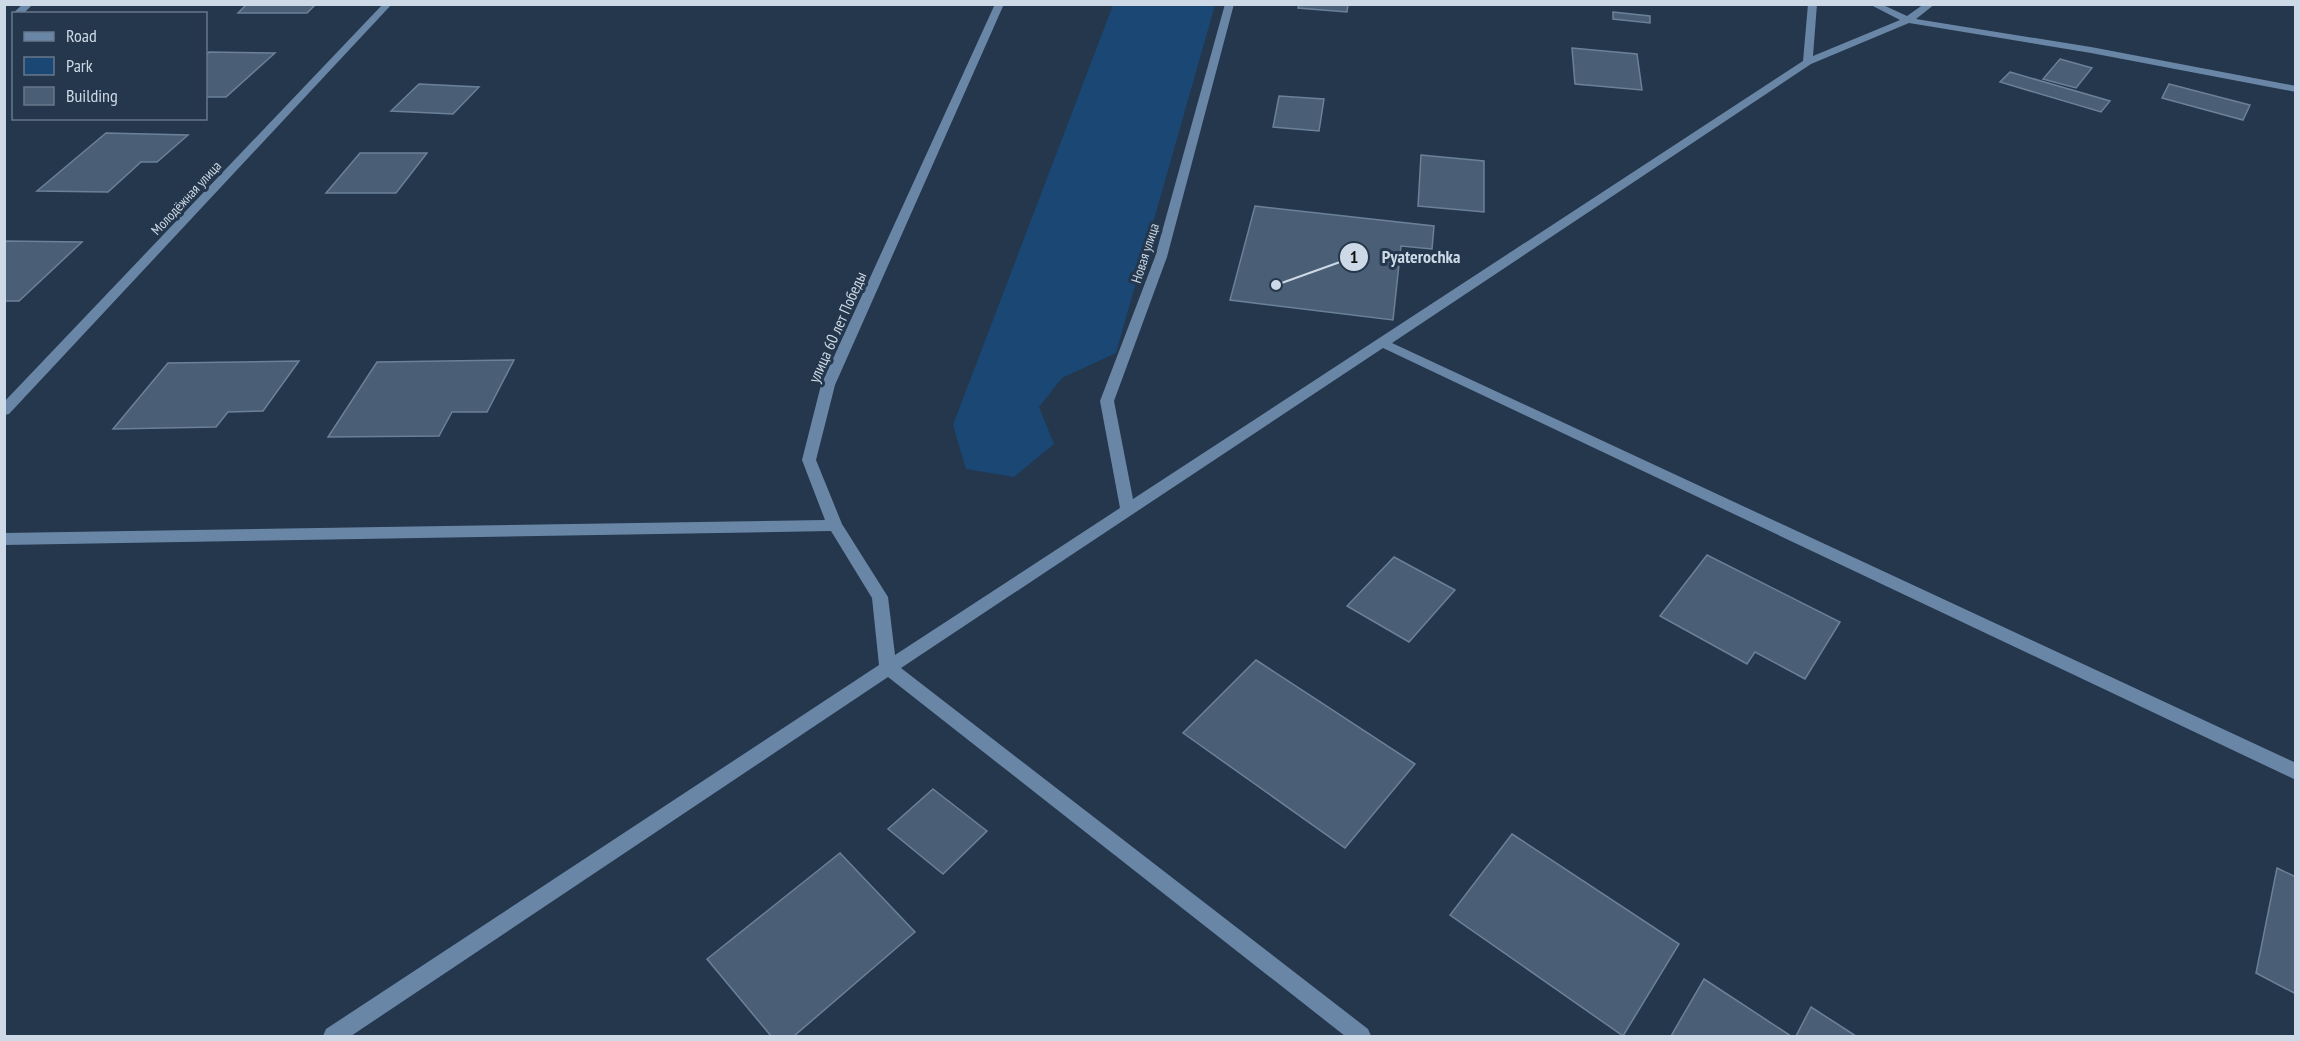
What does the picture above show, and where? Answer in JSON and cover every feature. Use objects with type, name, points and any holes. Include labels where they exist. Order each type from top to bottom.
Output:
[{"type":"street","name":"Молодёжная улица","points":[[4,411],[388,4]]},
{"type":"street","name":"улица 60 лет Победы","points":[[888,668],[880,597],[835,525],[809,460],[828,385],[1000,4]]},
{"type":"street","name":"Новая улица","points":[[1128,510],[1107,401],[1161,257],[1230,4]]},
{"type":"street","points":[[1808,62],[1813,4]]},
{"type":"street","points":[[1873,4],[1908,20],[2091,50],[2295,89]]},
{"type":"street","points":[[333,1036],[1808,62],[1908,20],[1931,4]]},
{"type":"street","points":[[1382,343],[2295,772]]},
{"type":"street","points":[[4,539],[835,525]]},
{"type":"street","points":[[888,668],[1360,1036]]},
{"type":"green space","points":[[1113,5],[1215,5],[1116,353],[1062,378],[1039,407],[1054,444],[1014,477],[966,469],[953,425]]},
{"type":"building","points":[[247,4],[316,4],[307,13],[238,13]]},
{"type":"building","points":[[1299,4],[1348,4],[1347,12],[1298,8]]},
{"type":"building","points":[[1613,12],[1650,16],[1650,23],[1613,19]]},
{"type":"building","points":[[1572,48],[1637,54],[1642,90],[1575,84]]},
{"type":"building","points":[[209,52],[275,53],[226,97],[207,97],[207,54]]},
{"type":"building","points":[[2060,59],[2092,68],[2076,88],[2043,79]]},
{"type":"building","points":[[2010,72],[2110,101],[2101,112],[2000,82]]},
{"type":"building","points":[[419,84],[479,87],[453,114],[391,111]]},
{"type":"building","points":[[2169,84],[2250,105],[2243,120],[2162,98]]},
{"type":"building","points":[[1279,96],[1324,99],[1319,131],[1273,127]]},
{"type":"building","points":[[106,133],[188,135],[157,162],[141,162],[108,192],[37,191]]},
{"type":"building","points":[[360,153],[427,153],[396,193],[326,193]]},
{"type":"building","points":[[1421,155],[1484,161],[1484,212],[1418,206]]},
{"type":"building","points":[[1255,206],[1434,226],[1432,249],[1401,246],[1393,320],[1230,300]]},
{"type":"building","points":[[4,241],[82,242],[19,301],[4,301]]},
{"type":"building","points":[[514,360],[487,412],[452,412],[439,436],[328,437],[377,362]]},
{"type":"building","points":[[299,361],[263,411],[228,412],[216,427],[113,429],[168,363]]},
{"type":"building","points":[[1707,555],[1840,622],[1805,679],[1755,652],[1747,664],[1660,616]]},
{"type":"building","points":[[1394,557],[1455,590],[1409,642],[1347,606]]},
{"type":"building","points":[[1256,660],[1415,764],[1345,848],[1183,733]]},
{"type":"building","points":[[933,789],[987,831],[943,874],[888,829]]},
{"type":"building","points":[[1512,834],[1679,944],[1623,1036],[1450,915]]},
{"type":"building","points":[[840,853],[915,932],[794,1036],[771,1036],[707,959]]},
{"type":"building","points":[[2277,868],[2296,877],[2296,994],[2256,973]]},
{"type":"building","points":[[1704,979],[1791,1036],[1671,1036]]},
{"type":"building","points":[[1811,1007],[1856,1036],[1796,1036]]},
{"type":"place","name":"Pyaterochka","points":[[1276,285]]}]
